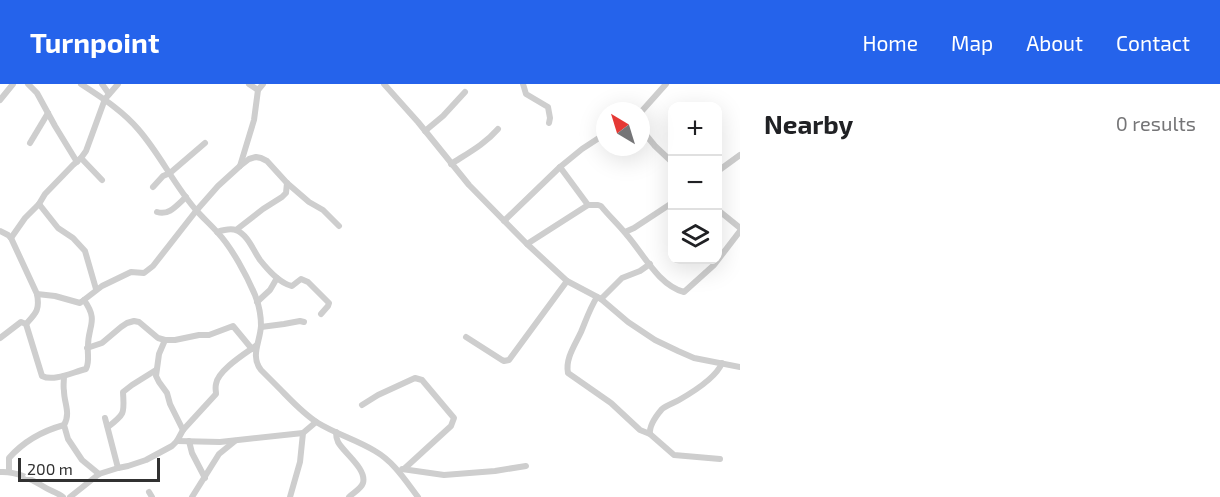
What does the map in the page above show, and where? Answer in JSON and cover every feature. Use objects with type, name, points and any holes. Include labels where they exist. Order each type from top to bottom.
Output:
[{"type":"street","points":[[0,100],[13,84]]},
{"type":"street","points":[[28,84],[37,93],[79,160],[102,180]]},
{"type":"street","points":[[81,84],[107,96]]},
{"type":"street","points":[[102,84],[107,96],[138,128],[196,211],[217,232],[236,257],[255,296],[261,317],[261,327],[255,347],[258,366],[316,422],[374,450],[401,470],[418,497]]},
{"type":"street","points":[[11,238],[51,187],[86,151],[107,96],[118,84]]},
{"type":"street","points":[[249,84],[258,90]]},
{"type":"street","points":[[240,166],[254,120],[258,90],[263,84]]},
{"type":"street","points":[[384,84],[469,184],[527,244],[567,281],[599,298],[628,322],[655,340],[694,358],[740,367]]},
{"type":"street","points":[[523,84],[526,94],[548,106],[549,123]]},
{"type":"street","points":[[649,102],[666,84]]},
{"type":"street","points":[[425,131],[443,116],[465,92]]},
{"type":"street","points":[[30,143],[48,113]]},
{"type":"street","points":[[452,164],[491,137],[498,129]]},
{"type":"street","points":[[504,221],[560,167],[596,140]]},
{"type":"street","points":[[650,140],[668,158]]},
{"type":"street","points":[[153,187],[205,143]]},
{"type":"street","points":[[722,168],[740,155]]},
{"type":"street","points":[[37,294],[55,296],[78,303],[96,289],[131,272],[140,274],[147,271],[218,186],[249,159],[256,157],[267,161],[287,183],[339,225]]},
{"type":"street","points":[[560,167],[588,205]]},
{"type":"street","points":[[236,230],[282,197],[286,193],[287,183]]},
{"type":"street","points":[[157,212],[168,212],[186,197]]},
{"type":"street","points":[[39,204],[58,228],[73,238],[85,251],[96,289]]},
{"type":"street","points":[[527,244],[588,205],[598,205],[625,232],[665,283],[675,290],[684,292],[714,265],[740,229],[722,214]]},
{"type":"street","points":[[625,232],[668,206]]},
{"type":"street","points":[[217,232],[229,229],[244,235],[260,260],[277,278],[291,286],[301,279],[308,282],[329,303],[321,314]]},
{"type":"street","points":[[0,231],[11,238],[37,294],[38,310],[26,324]]},
{"type":"street","points":[[650,264],[622,278],[599,298],[589,311],[571,354],[567,371],[611,403],[640,430],[650,434],[674,455],[720,459]]},
{"type":"street","points":[[257,302],[270,290],[277,278]]},
{"type":"street","points":[[466,337],[502,360],[509,360],[567,281]]},
{"type":"street","points":[[26,324],[42,376],[53,379],[88,367],[88,336],[92,325],[90,310],[84,300]]},
{"type":"street","points":[[87,348],[102,343],[127,323],[134,321],[139,322],[158,338],[175,340],[216,333],[233,326],[255,347]]},
{"type":"street","points":[[0,338],[21,322],[26,324]]},
{"type":"street","points":[[261,327],[304,322]]},
{"type":"street","points":[[165,339],[159,354],[156,376],[167,393],[183,430]]},
{"type":"street","points":[[70,497],[99,474],[146,460],[172,446],[183,430],[216,394],[216,383],[219,376],[255,347]]},
{"type":"street","points":[[650,434],[651,425],[663,408],[681,400],[713,377],[722,363]]},
{"type":"street","points":[[108,427],[122,416],[123,392],[156,370]]},
{"type":"street","points":[[9,471],[9,458],[19,448],[31,438],[64,425],[67,420],[63,390],[64,376]]},
{"type":"street","points":[[362,405],[415,378],[422,380],[454,418],[451,426],[401,470]]},
{"type":"street","points":[[105,418],[118,468]]},
{"type":"street","points":[[177,441],[237,440],[303,433],[316,422]]},
{"type":"street","points":[[64,425],[68,439],[82,460],[99,474]]},
{"type":"street","points":[[336,432],[338,442],[362,473],[363,479],[360,487],[349,497]]},
{"type":"street","points":[[291,497],[300,462],[303,433]]},
{"type":"street","points":[[192,497],[219,454],[237,440]]},
{"type":"street","points":[[189,441],[192,453],[205,478]]},
{"type":"street","points":[[401,470],[444,475],[526,466]]},
{"type":"street","points":[[0,472],[9,471],[32,480],[63,497]]}]
